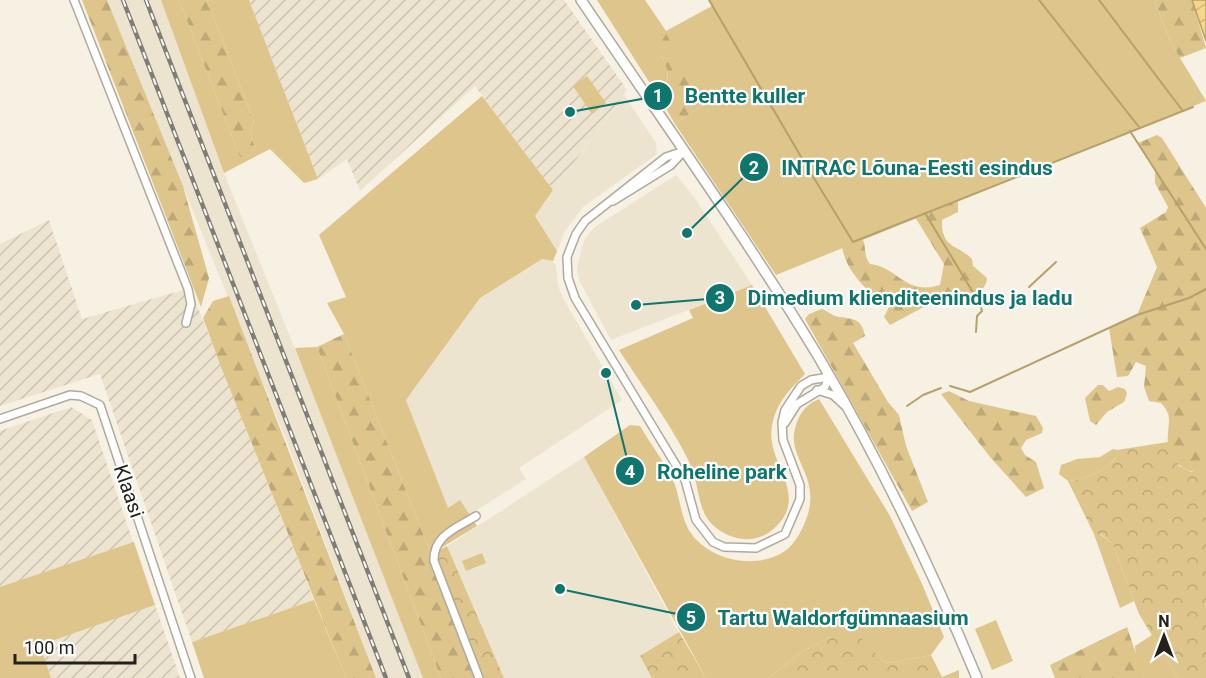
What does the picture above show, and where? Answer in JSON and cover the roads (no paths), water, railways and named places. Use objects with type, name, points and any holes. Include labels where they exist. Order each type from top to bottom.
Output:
[{"type":"main road","points":[[582,0],[776,289],[829,377],[924,555],[977,678]]},
{"type":"street","points":[[74,0],[188,289],[191,303],[186,322]]},
{"type":"street","points":[[684,151],[664,170],[623,196],[610,201],[585,221],[568,249],[567,269],[570,288],[685,480],[696,520],[714,542],[724,547],[756,548],[785,534],[800,500],[800,485],[788,456],[782,428],[785,410],[792,396],[811,380],[829,377]]},
{"type":"street","points":[[782,428],[797,404],[825,387],[829,377]]},
{"type":"street","points":[[817,390],[833,396],[846,407]]},
{"type":"street","name":"Klaasi","points":[[0,418],[70,395],[81,396],[100,405],[192,678]]},
{"type":"street","points":[[476,516],[442,537],[434,551],[434,561],[479,678]]},
{"type":"water","points":[[1192,0],[1206,0],[1206,41],[1205,38]]},
{"type":"waterway","points":[[709,0],[807,167]]},
{"type":"waterway","points":[[1039,0],[1139,127]]},
{"type":"waterway","points":[[1099,0],[1182,110]]},
{"type":"waterway","points":[[812,175],[853,242],[1193,107]]},
{"type":"waterway","points":[[1130,131],[1206,249]]},
{"type":"waterway","points":[[925,213],[980,304],[982,311],[977,316],[976,332]]},
{"type":"waterway","points":[[1029,287],[1056,262]]},
{"type":"waterway","points":[[950,386],[970,392],[1137,315],[1189,298],[1206,289]]},
{"type":"waterway","points":[[907,406],[923,395],[941,388]]},
{"type":"railway","points":[[123,0],[386,678]]},
{"type":"railway","points":[[146,0],[409,678]]},
{"type":"place","name":"Bentte kuller","points":[[570,112]]},
{"type":"place","name":"INTRAC Lõuna-Eesti esindus","points":[[687,233]]},
{"type":"place","name":"Dimedium klienditeenindus ja ladu","points":[[636,305]]},
{"type":"place","name":"Roheline park","points":[[606,373]]},
{"type":"place","name":"Tartu Waldorfgümnaasium","points":[[560,589]]}]
